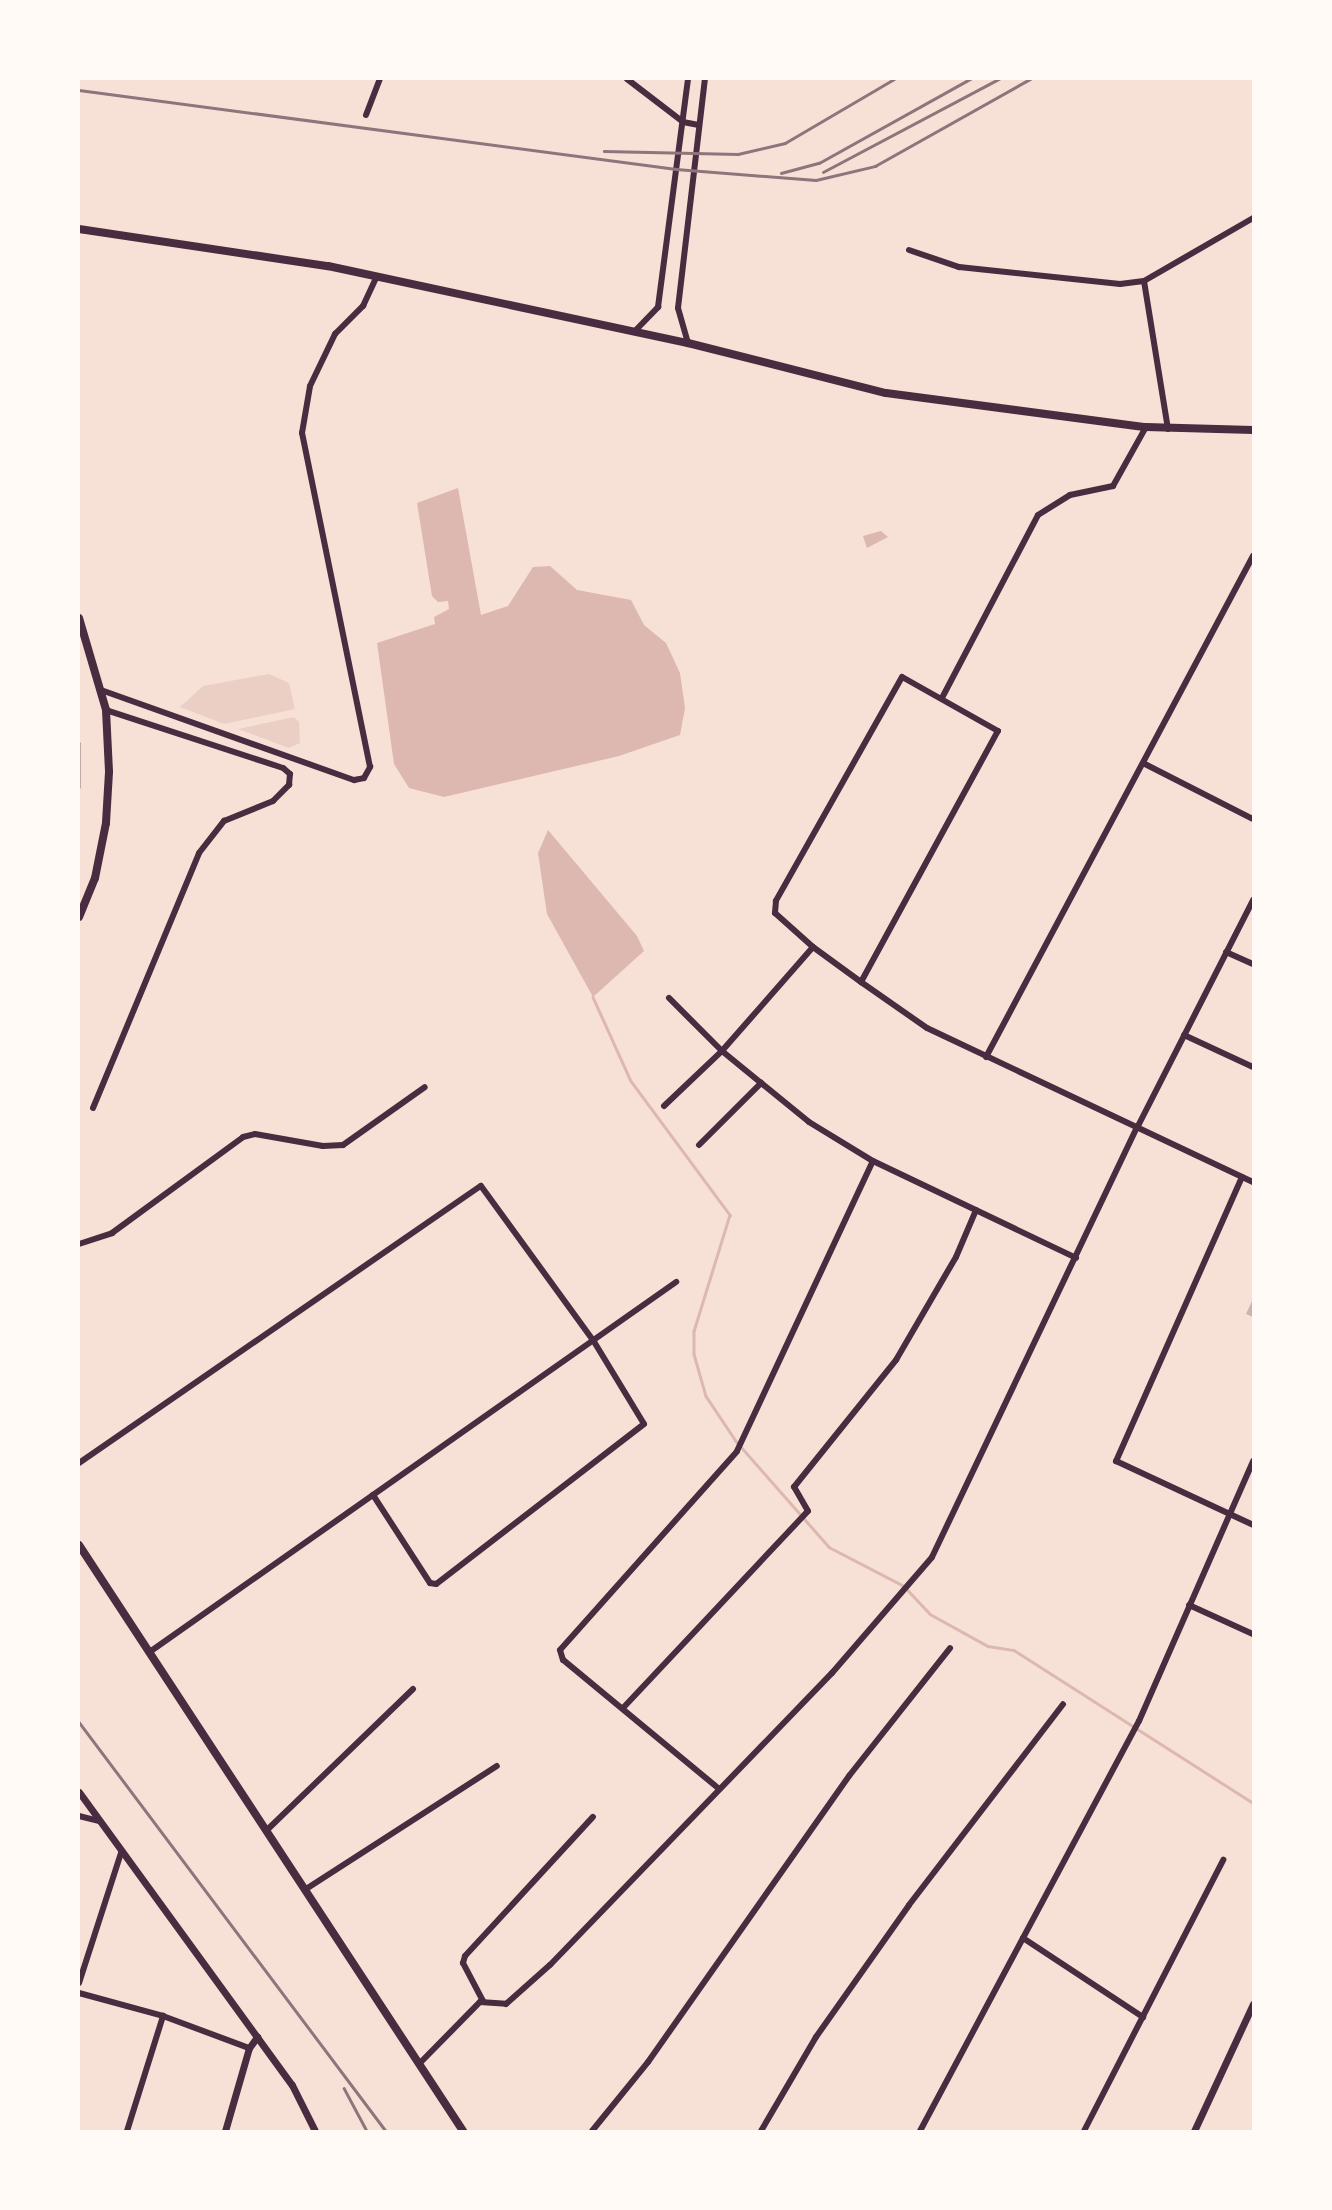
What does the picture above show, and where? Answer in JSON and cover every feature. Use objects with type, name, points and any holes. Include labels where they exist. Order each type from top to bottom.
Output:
[{"type":"main road","points":[[79,229],[377,276],[688,343],[886,393],[1146,427],[1253,430]]},
{"type":"main road","points":[[79,618],[106,710],[106,823],[95,878],[79,917]]},
{"type":"main road","points":[[79,1545],[463,2131]]},
{"type":"street","points":[[366,115],[380,79]]},
{"type":"street","points":[[627,79],[683,122],[699,125]]},
{"type":"street","points":[[634,332],[658,307],[688,79]]},
{"type":"street","points":[[688,343],[678,308],[705,79]]},
{"type":"street","points":[[909,250],[959,267],[1120,284],[1144,281],[1253,218]]},
{"type":"street","points":[[102,690],[354,780],[364,778],[370,767],[302,433],[310,386],[335,334],[363,306],[377,276]]},
{"type":"street","points":[[1144,281],[1168,429]]},
{"type":"street","points":[[943,696],[1038,515],[1070,495],[1113,486],[1146,427]]},
{"type":"street","points":[[986,1057],[1253,556]]},
{"type":"street","points":[[861,982],[999,731],[943,696],[898,678],[776,901],[778,916],[813,947],[861,982],[927,1028],[1253,1182]]},
{"type":"street","points":[[93,1108],[199,853],[224,821],[273,801],[289,785],[290,774],[106,710]]},
{"type":"street","points":[[1143,763],[1253,819]]},
{"type":"street","points":[[483,2001],[503,2005],[531,1983],[832,1673],[921,1572],[1138,1126],[1253,900]]},
{"type":"street","points":[[664,1106],[722,1051],[813,947]]},
{"type":"street","points":[[1226,952],[1253,964]]},
{"type":"street","points":[[669,999],[722,1051],[809,1122],[873,1161],[1076,1258]]},
{"type":"street","points":[[1184,1035],[1253,1067]]},
{"type":"street","points":[[699,1145],[761,1083]]},
{"type":"street","points":[[79,1244],[112,1233],[243,1137],[255,1134],[323,1146],[343,1145],[425,1087]]},
{"type":"street","points":[[718,1788],[563,1661],[560,1650],[570,1635],[737,1451],[873,1161]]},
{"type":"street","points":[[1242,1177],[1118,1451],[1119,1465],[1253,1525]]},
{"type":"street","points":[[79,1463],[476,1187],[486,1189],[593,1340],[644,1420],[640,1431],[441,1581],[430,1583],[373,1495]]},
{"type":"street","points":[[623,1708],[808,1511],[794,1487],[896,1360],[956,1257],[976,1210]]},
{"type":"street","points":[[150,1651],[676,1282]]},
{"type":"street","points":[[920,2131],[1139,1721],[1253,1461]]},
{"type":"street","points":[[1189,1605],[1253,1634]]},
{"type":"street","points":[[592,2131],[648,2062],[849,1776],[950,1648]]},
{"type":"street","points":[[267,1830],[413,1689]]},
{"type":"street","points":[[761,2131],[816,2038],[909,1905],[1063,1704]]},
{"type":"street","points":[[306,1889],[497,1766]]},
{"type":"street","points":[[79,1792],[292,2085],[315,2131]]},
{"type":"street","points":[[79,1816],[99,1821]]},
{"type":"street","points":[[483,2001],[463,1963],[465,1956],[593,1817]]},
{"type":"street","points":[[79,1983],[121,1853]]},
{"type":"street","points":[[1084,2131],[1223,1860]]},
{"type":"street","points":[[1023,1938],[1143,2017]]},
{"type":"street","points":[[79,1993],[163,2017],[249,2048]]},
{"type":"street","points":[[419,2064],[483,2001]]},
{"type":"street","points":[[1194,2131],[1253,2004]]},
{"type":"street","points":[[128,2131],[163,2017]]},
{"type":"street","points":[[225,2131],[249,2048],[257,2037]]},
{"type":"shaded area","points":[[458,488],[481,615],[508,606],[533,567],[550,566],[577,590],[631,600],[644,625],[666,643],[680,673],[685,708],[680,735],[619,756],[444,797],[409,788],[394,764],[377,643],[435,624],[434,617],[449,609],[448,601],[438,602],[432,596],[417,503]]},
{"type":"shaded area","points":[[881,531],[888,537],[867,548],[863,536]]},
{"type":"shaded area","points":[[269,674],[289,683],[295,709],[224,724],[180,707],[203,686]]},
{"type":"shaded area","points":[[294,717],[299,722],[300,743],[289,748],[238,729]]},
{"type":"shaded area","points":[[548,830],[637,936],[644,951],[593,997],[547,914],[538,853]]},
{"type":"building","points":[[1253,1299],[1253,1317],[1246,1314]]},
{"type":"waterway","points":[[593,997],[631,1081],[730,1215],[694,1331],[694,1354],[706,1396],[736,1441],[829,1547],[904,1586],[930,1614],[988,1646],[1014,1650],[1253,1803]]},
{"type":"railway","points":[[604,151],[738,154],[785,143],[894,79]]},
{"type":"railway","points":[[781,173],[819,163],[970,79]]},
{"type":"railway","points":[[823,172],[999,79]]},
{"type":"railway","points":[[79,90],[676,169],[816,180],[875,166],[1030,79]]},
{"type":"railway","points":[[79,743],[79,787]]},
{"type":"railway","points":[[79,1722],[386,2131]]},
{"type":"railway","points":[[344,2088],[367,2131]]}]
